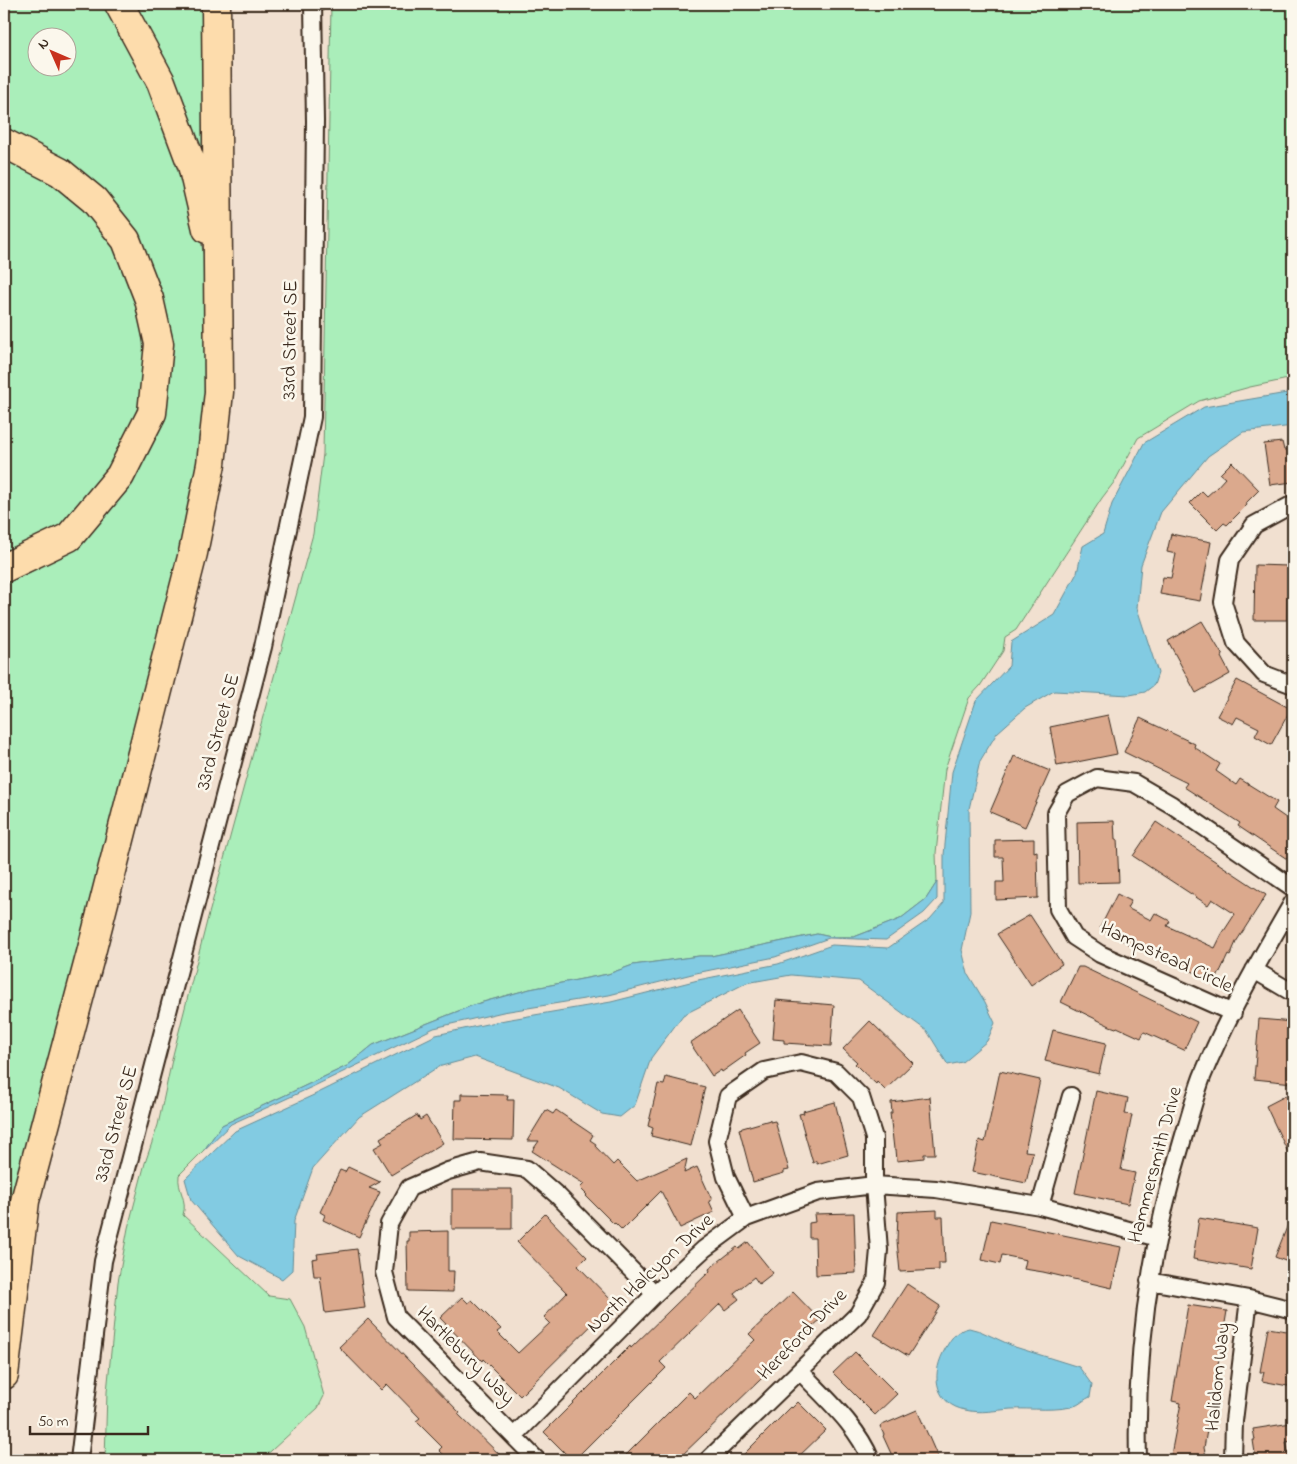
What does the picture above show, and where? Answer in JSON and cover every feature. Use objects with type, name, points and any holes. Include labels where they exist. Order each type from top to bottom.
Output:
[{"type":"highway","points":[[119,4],[161,82],[192,165],[218,274]]},
{"type":"highway","points":[[4,1376],[25,1201],[91,953],[193,553],[211,464],[219,392],[216,4]]},
{"type":"highway","points":[[4,143],[60,172],[94,200],[126,240],[149,300],[159,344],[152,413],[120,476],[68,537],[4,568]]},
{"type":"street","name":"33rd Street SE","points":[[79,1460],[103,1261],[263,647],[312,417],[315,121],[313,4]]},
{"type":"street","points":[[1293,504],[1254,525],[1230,560],[1223,602],[1236,642],[1264,674],[1293,685]]},
{"type":"street","name":"Hampstead Circle","points":[[1233,1012],[1100,954],[1074,937],[1058,909],[1056,813],[1067,794],[1097,778],[1134,783],[1172,805],[1293,888]]},
{"type":"street","name":"Hammersmith Drive","points":[[1138,1460],[1137,1426],[1141,1347],[1149,1281],[1176,1163],[1202,1078],[1254,970],[1293,902]]},
{"type":"street","points":[[1254,970],[1293,992]]},
{"type":"street","name":"Hereford Drive","points":[[708,1460],[858,1314],[876,1282],[879,1250],[874,1185],[874,1138],[861,1096],[836,1072],[801,1063],[764,1071],[728,1096],[716,1141],[726,1177],[746,1218]]},
{"type":"street","points":[[1040,1206],[1071,1096]]},
{"type":"street","name":"Hartlebury Way","points":[[537,1460],[396,1317],[384,1272],[389,1224],[409,1188],[448,1171],[480,1162],[527,1168],[558,1196],[655,1294]]},
{"type":"street","points":[[874,1185],[936,1189],[1040,1206],[1158,1238]]},
{"type":"street","name":"North Halcyon Drive","points":[[514,1436],[655,1294],[704,1249],[746,1218],[818,1192],[874,1185]]},
{"type":"street","points":[[1149,1281],[1249,1299],[1293,1310]]},
{"type":"street","name":"Halidom Way","points":[[1234,1460],[1234,1421],[1249,1299]]},
{"type":"street","points":[[800,1371],[848,1423],[868,1452],[871,1460]]},
{"type":"green space","points":[[4,4],[111,4],[156,89],[200,235],[208,279],[211,319],[198,498],[9,1223],[4,1249],[4,584],[58,557],[153,433],[144,263],[4,137]]},
{"type":"green space","points":[[129,4],[208,4],[211,187]]},
{"type":"green space","points":[[331,4],[1293,4],[1293,378],[1199,401],[1138,438],[1115,481],[1016,630],[1005,637],[1003,651],[980,686],[969,698],[945,769],[936,853],[937,882],[926,899],[900,919],[854,937],[831,937],[817,934],[711,956],[633,965],[608,974],[530,989],[476,1004],[373,1045],[347,1066],[222,1125],[204,1150],[179,1175],[179,1186],[184,1204],[183,1215],[269,1296],[290,1299],[305,1327],[324,1396],[318,1408],[261,1460],[105,1460],[107,1392],[118,1282],[128,1228],[145,1163],[158,1125],[173,1055],[207,921],[313,534],[323,454]]},
{"type":"green space","points":[[4,153],[78,195],[130,268],[141,320],[144,357],[141,396],[127,443],[79,511],[47,538],[4,560]]},
{"type":"water","points":[[1293,392],[1293,426],[1243,432],[1208,456],[1161,512],[1141,565],[1137,608],[1158,673],[1154,685],[1145,692],[1130,695],[1054,691],[1025,708],[997,733],[980,761],[969,809],[970,912],[962,950],[968,974],[995,1023],[987,1041],[962,1062],[948,1065],[927,1031],[859,981],[791,975],[746,983],[683,1015],[651,1058],[635,1105],[620,1117],[602,1114],[559,1088],[475,1057],[438,1067],[359,1117],[313,1168],[294,1221],[292,1270],[282,1279],[239,1256],[191,1200],[185,1179],[235,1131],[316,1094],[436,1035],[505,1020],[611,1002],[698,980],[778,964],[832,945],[888,948],[930,919],[944,903],[944,855],[952,772],[976,701],[1009,666],[1011,642],[1054,615],[1077,573],[1083,546],[1103,534],[1112,504],[1144,443],[1204,407]]},
{"type":"water","points":[[937,882],[937,899],[924,913],[886,940],[829,938],[775,957],[696,973],[609,995],[503,1012],[434,1028],[231,1124],[204,1150],[222,1125],[347,1066],[373,1045],[476,1004],[530,989],[608,974],[633,965],[711,956],[817,934],[831,937],[854,937],[900,919],[926,899]]},
{"type":"water","points":[[969,1328],[1015,1347],[1079,1367],[1092,1385],[1090,1397],[1077,1405],[1054,1409],[1011,1409],[977,1412],[955,1407],[942,1396],[937,1380],[937,1371],[939,1362],[950,1340],[960,1331]]},
{"type":"building","points":[[1282,442],[1284,450],[1293,449],[1293,482],[1270,485],[1264,444]]},
{"type":"building","points":[[1232,462],[1259,490],[1227,525],[1224,523],[1217,530],[1190,503],[1202,491],[1207,496],[1216,488],[1225,478],[1220,474]]},
{"type":"building","points":[[1171,534],[1211,542],[1200,601],[1160,594],[1163,577],[1171,578],[1176,554],[1167,552]]},
{"type":"building","points":[[1255,565],[1288,566],[1287,620],[1254,620]]},
{"type":"building","points":[[1202,621],[1223,656],[1221,657],[1230,674],[1196,693],[1168,641]]},
{"type":"building","points":[[1237,680],[1291,709],[1271,745],[1255,736],[1259,728],[1237,717],[1233,724],[1217,716]]},
{"type":"building","points":[[1108,715],[1117,754],[1057,766],[1050,727]]},
{"type":"building","points":[[1140,718],[1195,744],[1194,747],[1220,764],[1216,771],[1236,785],[1240,779],[1277,802],[1273,809],[1293,823],[1293,863],[1238,826],[1240,823],[1184,787],[1187,783],[1124,752]]},
{"type":"building","points":[[1014,756],[1050,771],[1025,827],[990,812]]},
{"type":"building","points":[[1114,821],[1115,839],[1117,839],[1119,882],[1078,883],[1077,822]]},
{"type":"building","points":[[1156,822],[1266,895],[1236,942],[1230,956],[1228,955],[1215,982],[1137,945],[1136,948],[1100,928],[1117,894],[1131,901],[1127,908],[1151,920],[1155,913],[1170,921],[1167,926],[1215,948],[1235,914],[1212,899],[1208,905],[1133,856]]},
{"type":"building","points":[[1034,839],[1034,852],[1037,851],[1038,898],[996,900],[996,882],[1004,882],[1003,857],[995,857],[995,840]]},
{"type":"building","points":[[1030,915],[1062,964],[1031,985],[997,934]]},
{"type":"building","points":[[1078,967],[1083,967],[1197,1022],[1184,1050],[1144,1032],[1141,1038],[1117,1027],[1110,1026],[1061,1002]]},
{"type":"building","points":[[776,1000],[834,1005],[831,1046],[784,1043],[784,1040],[773,1039]]},
{"type":"building","points":[[738,1010],[760,1043],[722,1072],[721,1070],[712,1076],[690,1043]]},
{"type":"building","points":[[1259,1019],[1293,1022],[1293,1083],[1254,1079]]},
{"type":"building","points":[[870,1021],[913,1063],[885,1090],[861,1070],[855,1064],[857,1062],[843,1049]]},
{"type":"building","points":[[1053,1030],[1106,1043],[1099,1074],[1045,1061]]},
{"type":"building","points":[[1000,1071],[1040,1080],[1025,1151],[1033,1152],[1026,1183],[972,1172],[979,1140],[985,1142]]},
{"type":"building","points":[[666,1077],[705,1087],[691,1146],[651,1136],[653,1128],[648,1126],[658,1084],[664,1085]]},
{"type":"building","points":[[1096,1091],[1128,1098],[1125,1114],[1132,1115],[1121,1170],[1135,1173],[1128,1204],[1075,1193]]},
{"type":"building","points":[[1293,1092],[1293,1163],[1266,1106]]},
{"type":"building","points":[[461,1094],[508,1095],[507,1100],[514,1100],[513,1140],[454,1139],[455,1100],[461,1100]]},
{"type":"building","points":[[930,1097],[935,1154],[924,1154],[924,1158],[897,1161],[890,1113],[892,1113],[891,1102]]},
{"type":"building","points":[[835,1102],[848,1155],[817,1164],[817,1161],[813,1163],[799,1114],[804,1113],[803,1111]]},
{"type":"building","points":[[546,1110],[553,1114],[556,1110],[593,1135],[590,1140],[596,1144],[595,1146],[613,1165],[617,1161],[637,1181],[687,1159],[684,1173],[697,1167],[712,1200],[709,1201],[714,1212],[680,1228],[661,1191],[622,1230],[586,1196],[580,1188],[584,1184],[532,1151],[539,1141],[527,1141]]},
{"type":"building","points":[[417,1115],[420,1120],[426,1116],[443,1143],[391,1175],[374,1148],[383,1143],[380,1138]]},
{"type":"building","points":[[770,1120],[770,1122],[775,1121],[789,1170],[753,1182],[739,1129]]},
{"type":"building","points":[[348,1167],[380,1182],[369,1188],[380,1192],[359,1237],[323,1220],[325,1215],[320,1212],[340,1170],[345,1172]]},
{"type":"building","points":[[452,1189],[512,1189],[512,1229],[452,1229]]},
{"type":"building","points":[[937,1210],[937,1217],[943,1217],[945,1263],[939,1263],[939,1270],[900,1272],[897,1241],[898,1212]]},
{"type":"building","points":[[1293,1212],[1293,1264],[1275,1257]]},
{"type":"building","points":[[854,1213],[856,1273],[816,1275],[815,1238],[809,1238],[809,1223],[815,1222],[814,1214]]},
{"type":"building","points":[[545,1214],[587,1257],[578,1266],[614,1303],[520,1396],[440,1318],[462,1297],[468,1303],[472,1300],[501,1329],[497,1332],[518,1353],[550,1323],[544,1317],[567,1293],[517,1242]]},
{"type":"building","points":[[1199,1218],[1258,1228],[1251,1269],[1193,1259]]},
{"type":"building","points":[[991,1220],[1121,1247],[1112,1288],[1024,1269],[1026,1260],[1002,1255],[1000,1264],[982,1260]]},
{"type":"building","points":[[448,1231],[448,1271],[454,1271],[453,1292],[408,1291],[407,1241],[409,1241],[409,1232]]},
{"type":"building","points":[[748,1242],[773,1273],[759,1284],[754,1277],[734,1293],[739,1299],[725,1310],[720,1304],[660,1362],[666,1368],[572,1460],[544,1432],[630,1346],[631,1348],[710,1271],[709,1269],[737,1247],[739,1249]]},
{"type":"building","points":[[357,1249],[365,1308],[325,1313],[320,1276],[314,1276],[312,1259],[318,1258],[317,1254]]},
{"type":"building","points":[[907,1284],[940,1306],[908,1356],[874,1335]]},
{"type":"building","points":[[793,1292],[820,1320],[812,1327],[813,1329],[677,1460],[621,1460],[689,1392],[695,1398],[755,1340],[749,1334]]},
{"type":"building","points":[[1188,1305],[1227,1311],[1204,1448],[1207,1460],[1170,1460],[1181,1403],[1172,1401]]},
{"type":"building","points":[[368,1319],[460,1413],[458,1414],[505,1460],[449,1460],[439,1450],[442,1447],[416,1421],[420,1418],[387,1384],[381,1390],[339,1347]]},
{"type":"building","points":[[1268,1328],[1293,1332],[1293,1387],[1262,1381],[1264,1372],[1260,1372]]},
{"type":"building","points":[[855,1352],[897,1394],[875,1415],[833,1373]]},
{"type":"building","points":[[798,1402],[826,1430],[795,1460],[738,1460],[791,1407]]},
{"type":"building","points":[[917,1410],[939,1460],[894,1460],[880,1426]]},
{"type":"building","points":[[1291,1423],[1293,1441],[1286,1442],[1290,1460],[1256,1460],[1253,1429]]}]
